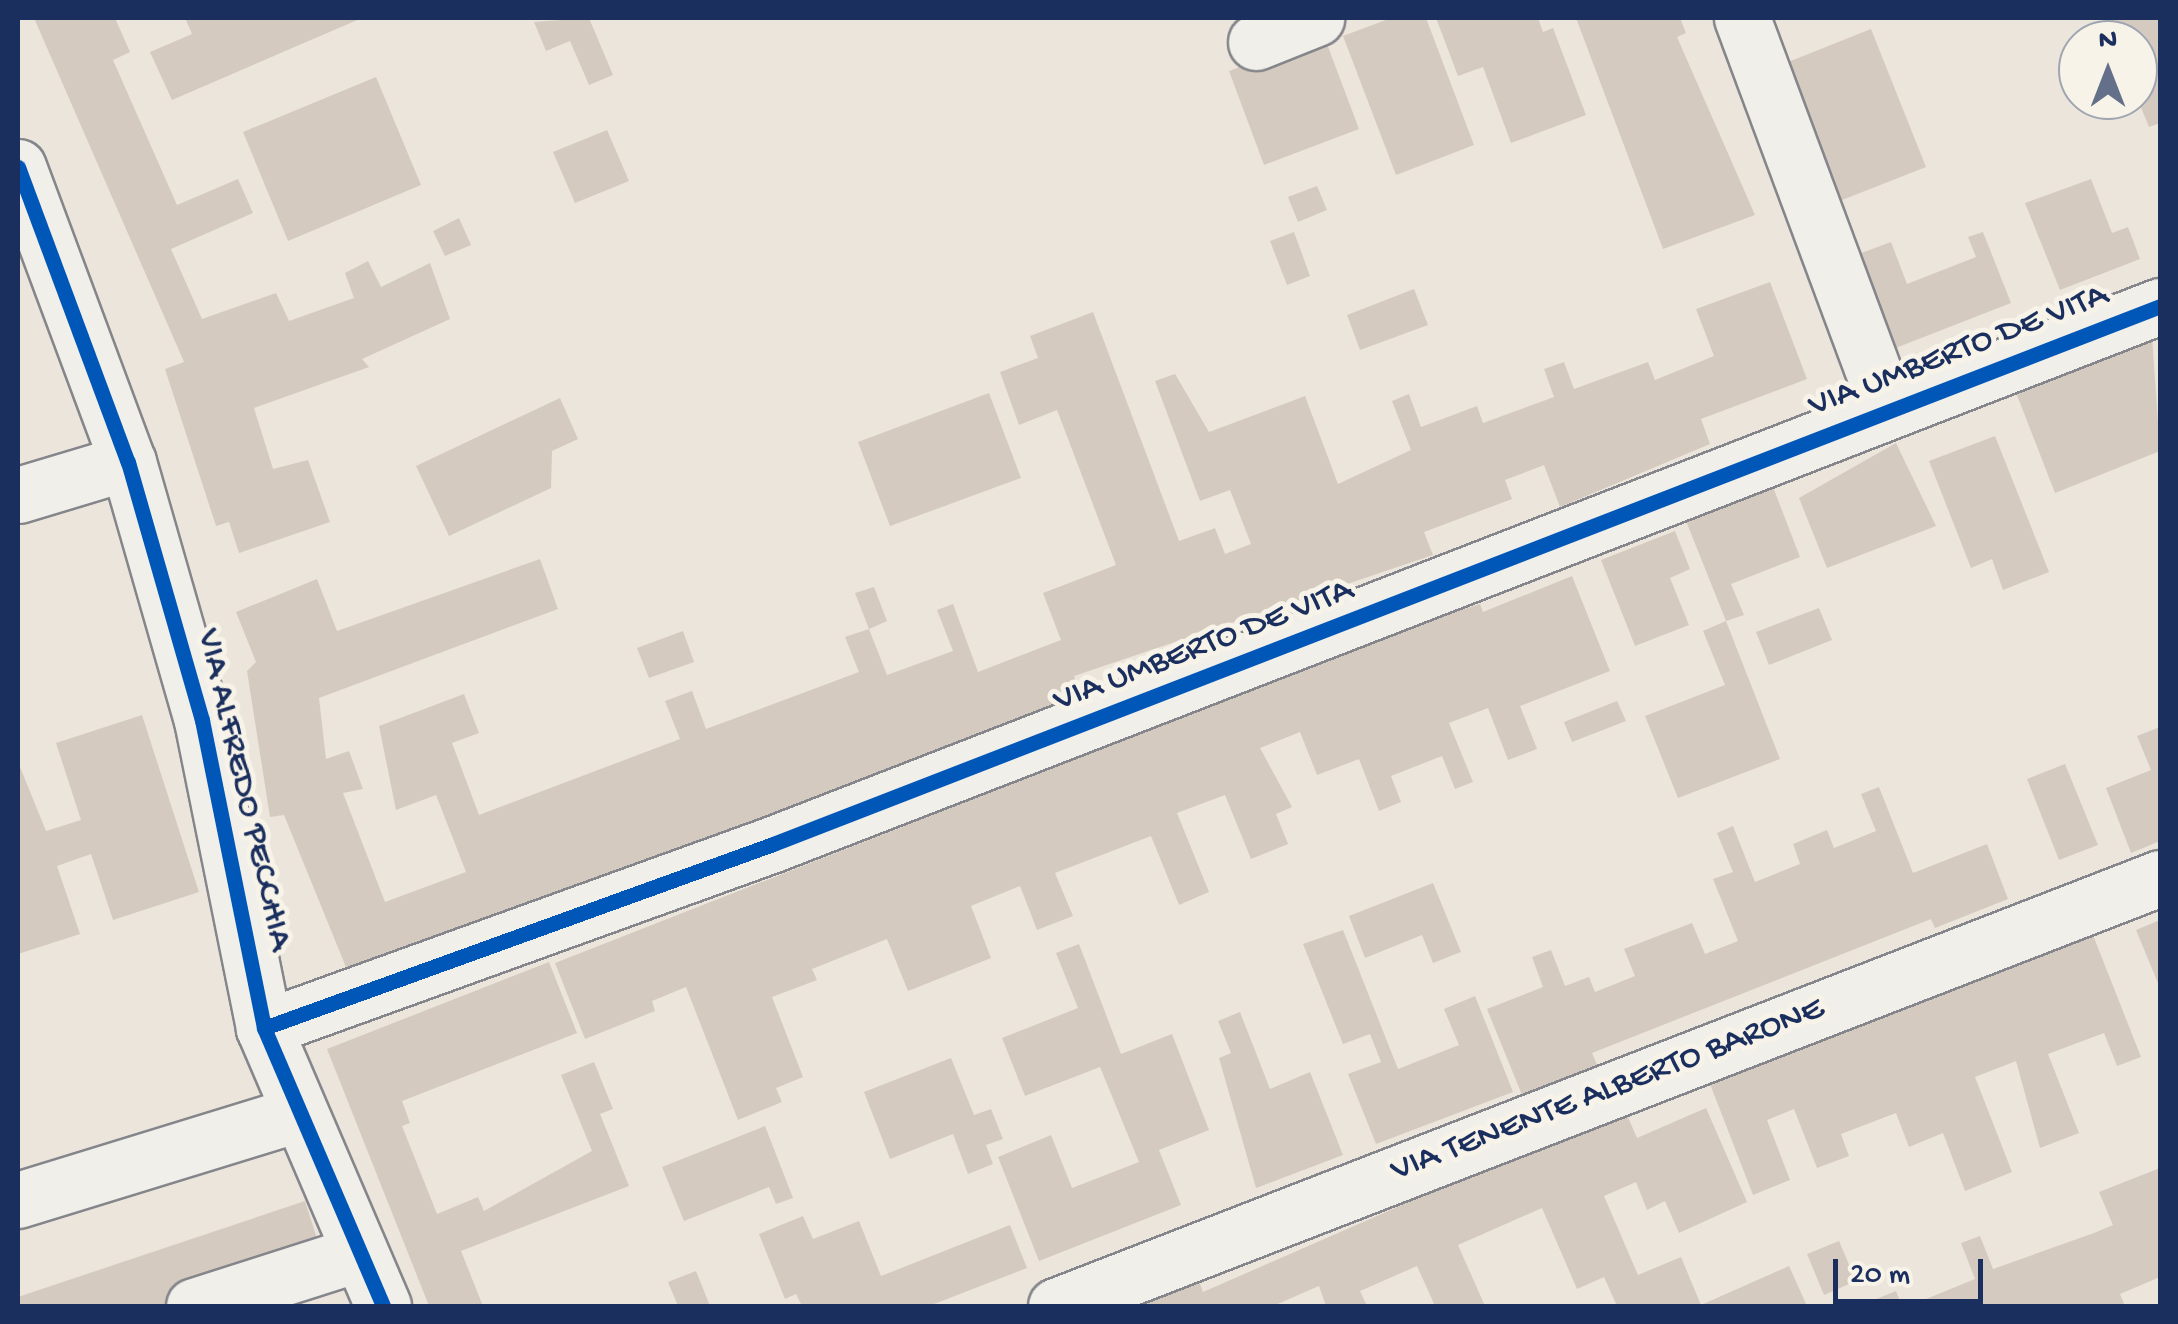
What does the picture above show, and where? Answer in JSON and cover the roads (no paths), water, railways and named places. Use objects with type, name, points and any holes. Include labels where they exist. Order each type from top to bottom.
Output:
[{"type":"street","points":[[1256,42],[1316,18]]},
{"type":"street","points":[[1742,18],[1888,410]]},
{"type":"street","name":"VIA ALFREDO PECCHIA","points":[[18,168],[128,462],[202,720],[264,1028],[384,1306]]},
{"type":"street","name":"VIA UMBERTO DE VITA","points":[[264,1028],[773,844],[2160,306]]},
{"type":"street","points":[[18,494],[128,462]]},
{"type":"street","name":"VIA TENENTE ALBERTO BARONE","points":[[1056,1306],[2160,878]]},
{"type":"street","points":[[18,1200],[298,1114]]},
{"type":"street","points":[[194,1306],[360,1252]]}]
